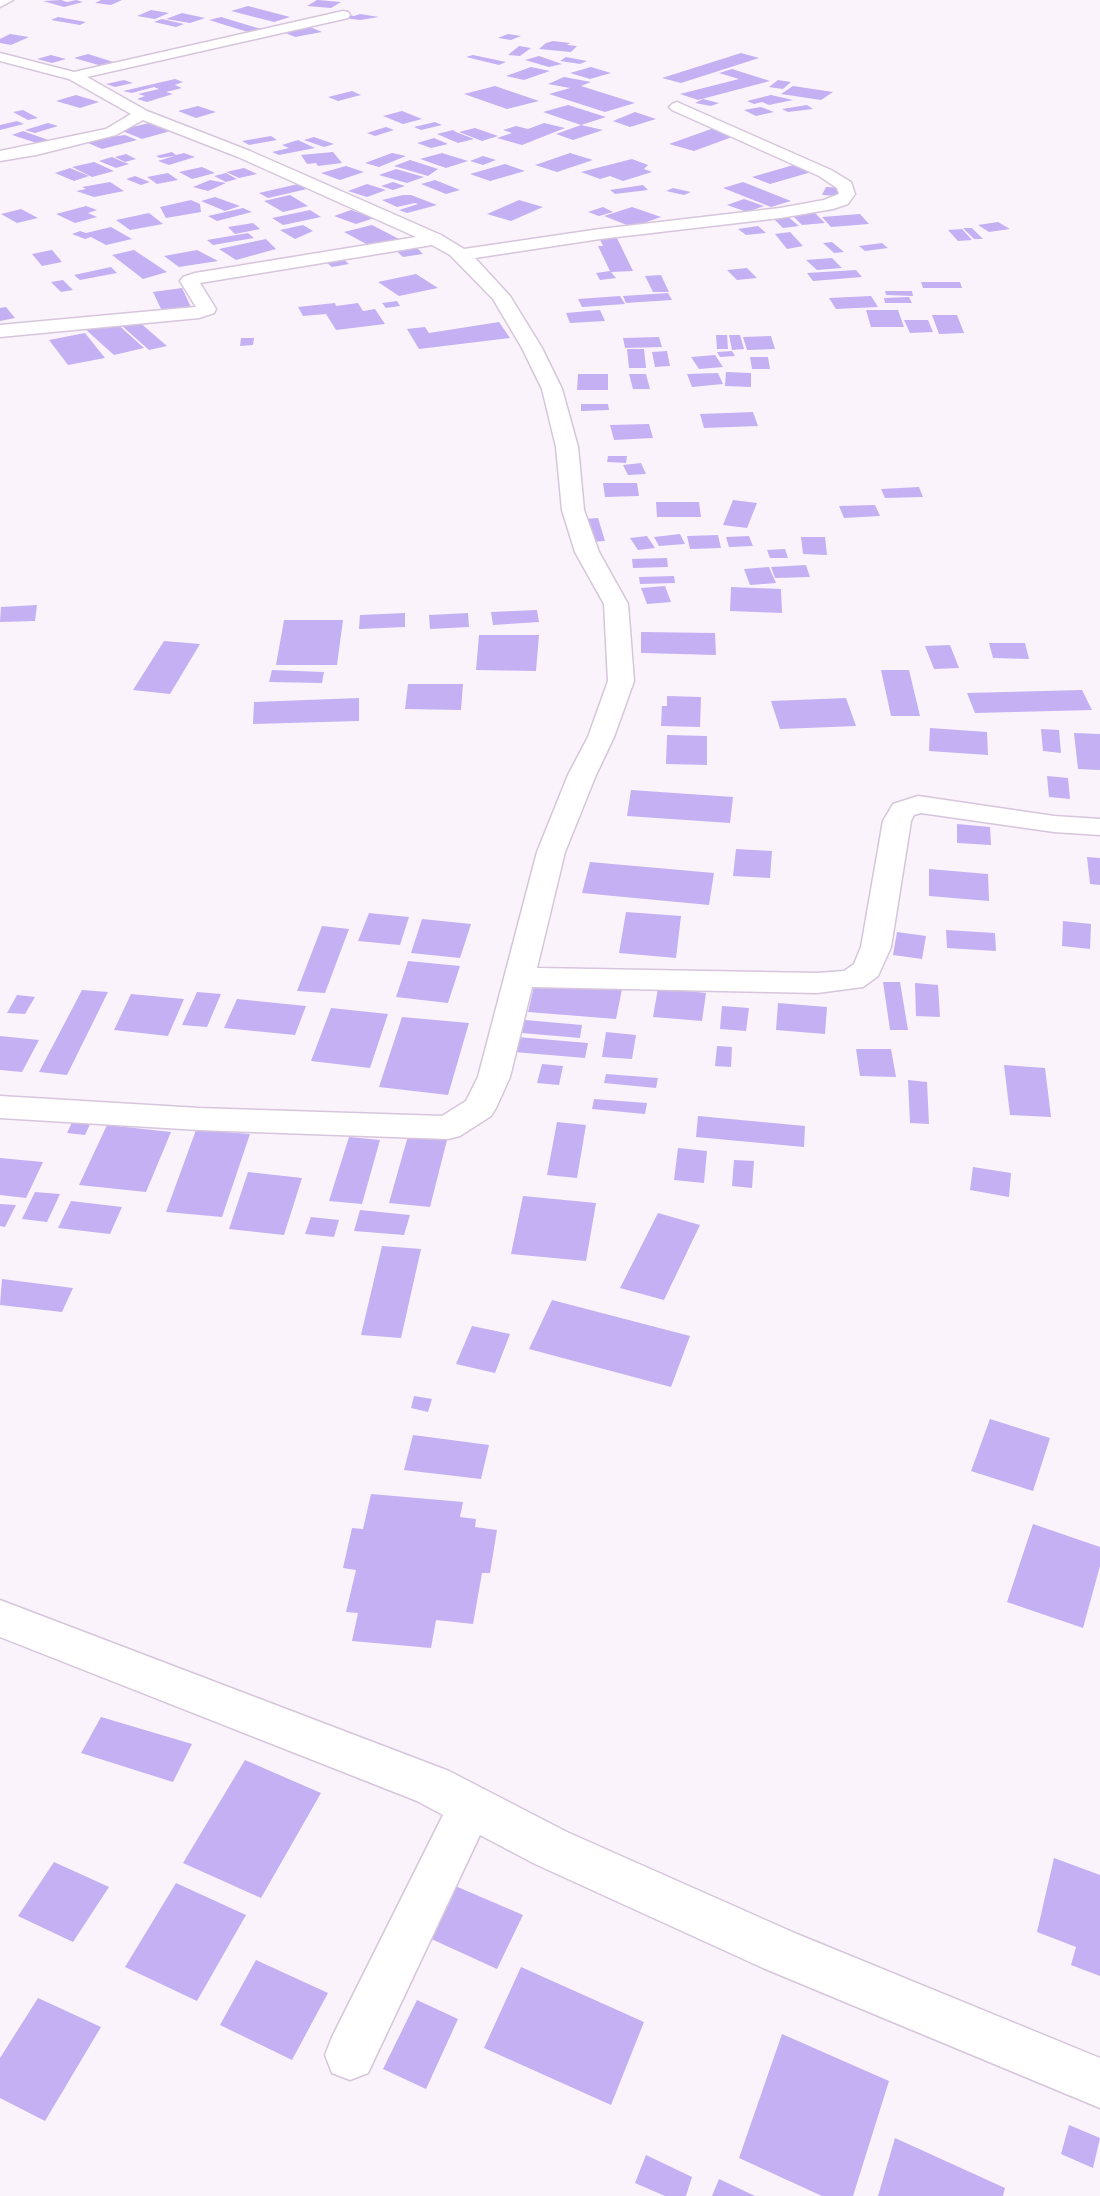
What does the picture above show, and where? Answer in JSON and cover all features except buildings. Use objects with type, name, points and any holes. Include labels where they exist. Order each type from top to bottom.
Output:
[{"type":"street","points":[[0,3],[6,0]]},
{"type":"street","points":[[74,76],[343,15]]},
{"type":"street","points":[[0,57],[74,76],[142,114],[244,154],[435,238],[461,255],[501,296],[532,348],[552,389],[567,447],[573,510],[587,552],[616,604],[621,681],[602,737],[582,775],[551,852],[494,1077],[479,1108],[448,1128],[211,1120],[0,1107]]},
{"type":"street","points":[[461,255],[600,234],[780,213],[827,205],[842,200],[847,194],[845,186],[825,173],[677,107]]},
{"type":"street","points":[[0,156],[111,132],[142,114]]},
{"type":"street","points":[[0,331],[199,312],[207,309],[190,284],[189,280],[195,278],[435,238]]},
{"type":"street","points":[[518,977],[817,983],[852,980],[867,969],[876,947],[897,821],[903,810],[918,804],[1054,824],[1100,828]]},
{"type":"street","points":[[0,1618],[433,1786],[551,1848],[780,1951],[1100,2083]]},
{"type":"street","points":[[350,2055],[471,1805]]}]
